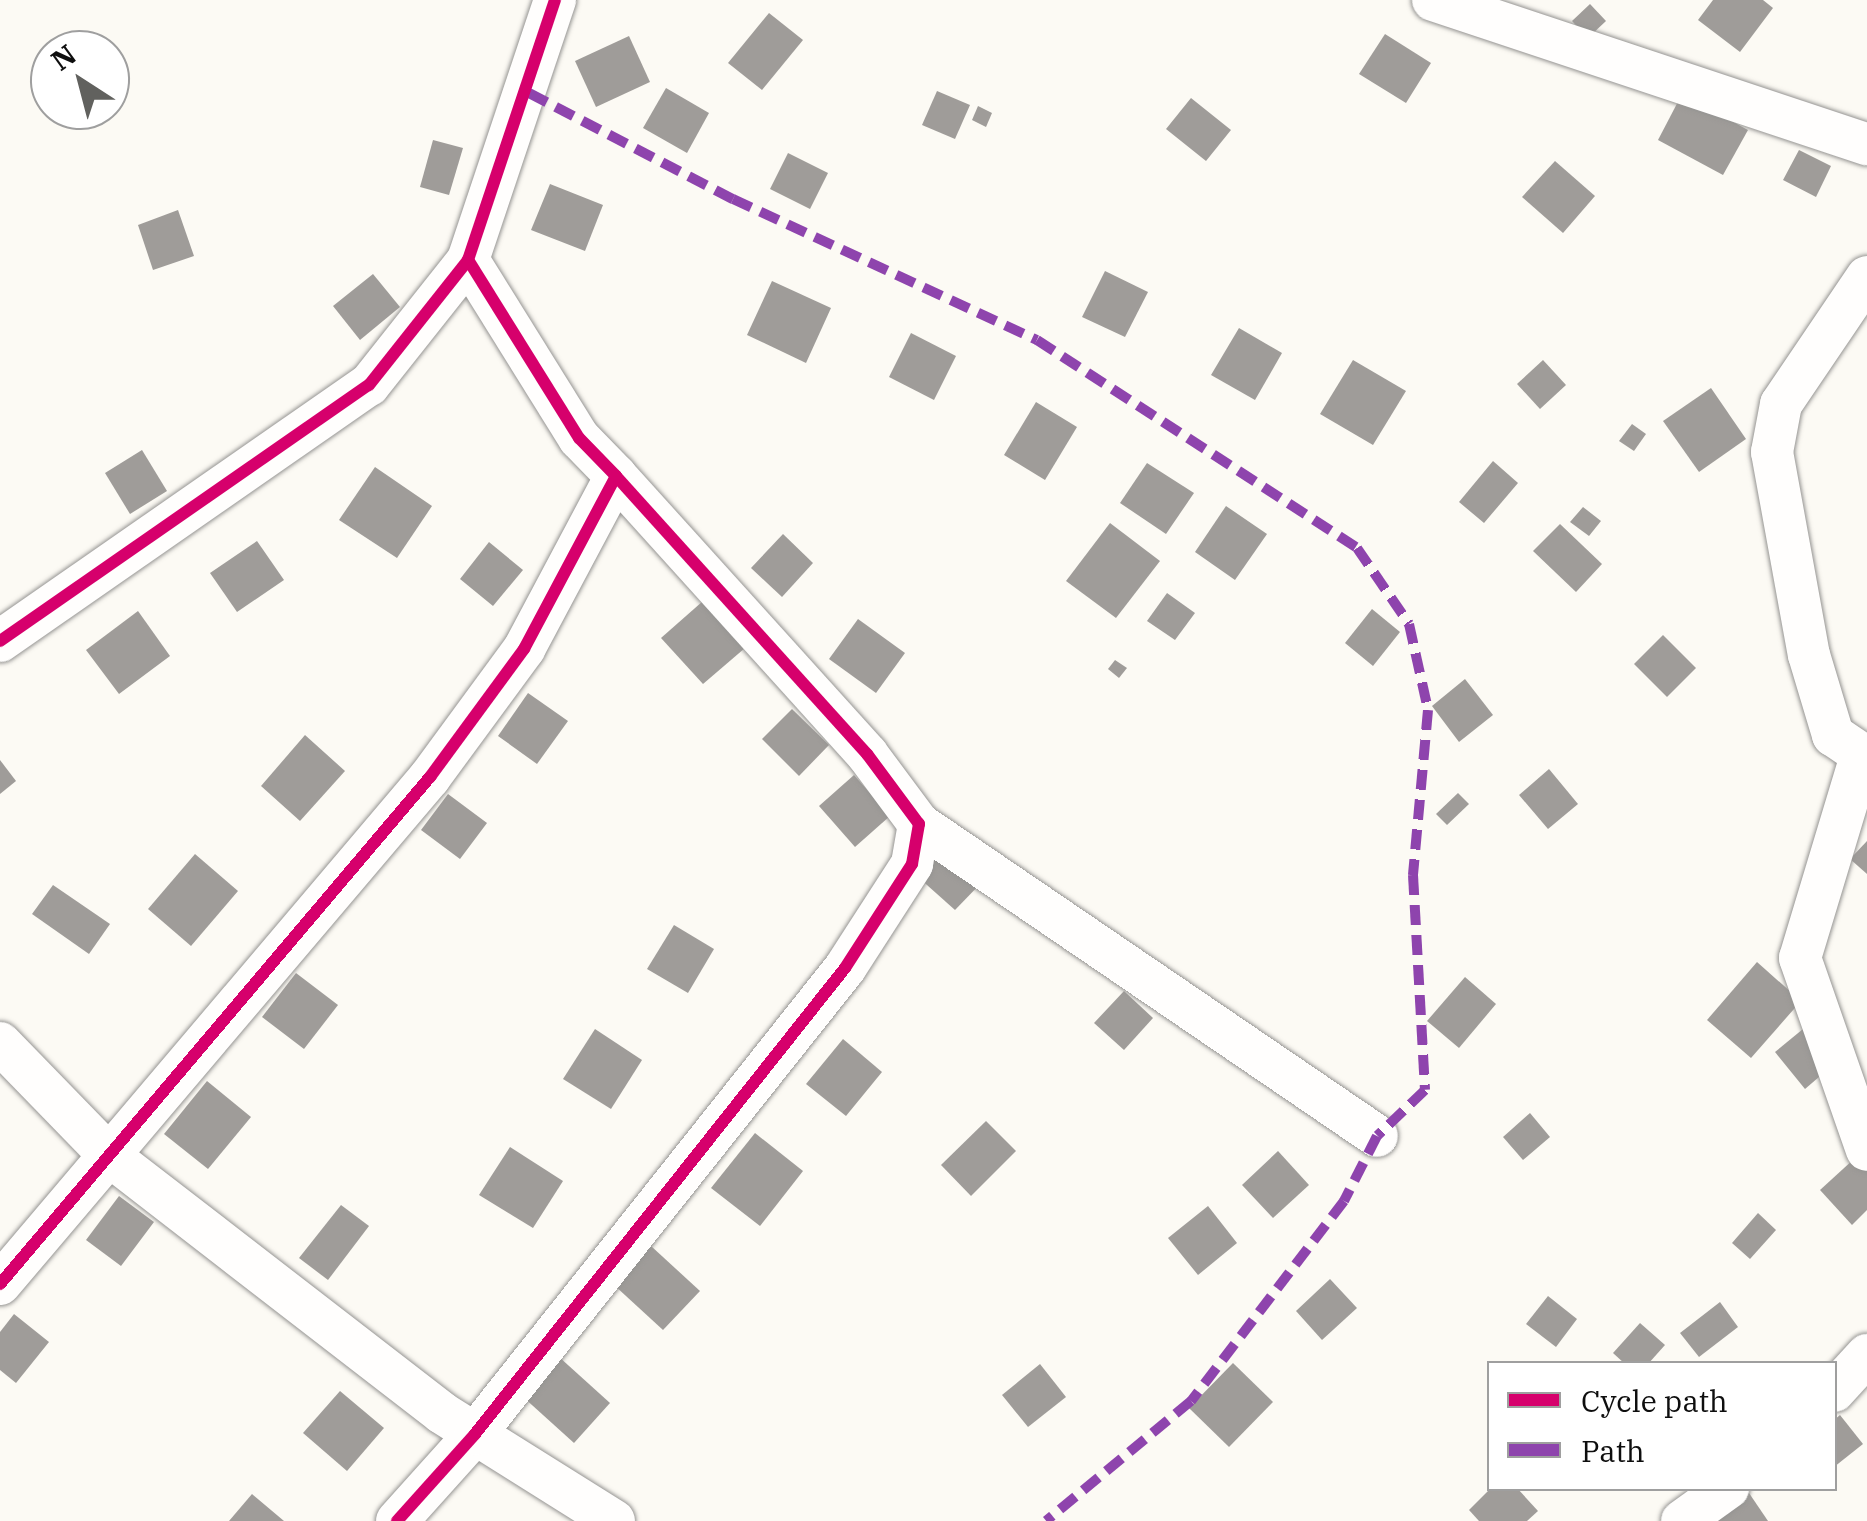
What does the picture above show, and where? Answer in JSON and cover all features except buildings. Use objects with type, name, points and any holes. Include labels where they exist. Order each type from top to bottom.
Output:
[{"type":"street","points":[[0,641],[369,385],[468,260],[555,0]]},
{"type":"street","points":[[1433,0],[1867,144]]},
{"type":"street","points":[[468,260],[578,438],[868,754],[919,824],[1376,1136]]},
{"type":"street","points":[[1867,277],[1781,404],[1772,452],[1810,654],[1833,734],[1864,757],[1800,958],[1867,1150]]},
{"type":"street","points":[[0,1284],[442,760],[524,649],[616,476]]},
{"type":"street","points":[[396,1521],[475,1434],[846,968],[912,864],[919,824]]},
{"type":"street","points":[[0,1043],[111,1157],[475,1434],[614,1521]]},
{"type":"street","points":[[1837,1388],[1867,1356]]},
{"type":"street","points":[[1682,1521],[1724,1491]]},
{"type":"marked path","points":[[529,93],[733,199],[1037,340],[1357,548],[1409,624],[1428,710],[1413,875],[1425,1090],[1377,1136],[1344,1201],[1191,1401],[1046,1521]]},
{"type":"cycle path","points":[[0,641],[369,385],[468,260],[555,0]]},
{"type":"cycle path","points":[[0,1284],[430,777],[524,649],[616,476],[579,438],[468,260]]},
{"type":"cycle path","points":[[397,1521],[475,1434],[845,968],[912,864],[919,824],[867,754],[616,476]]}]
